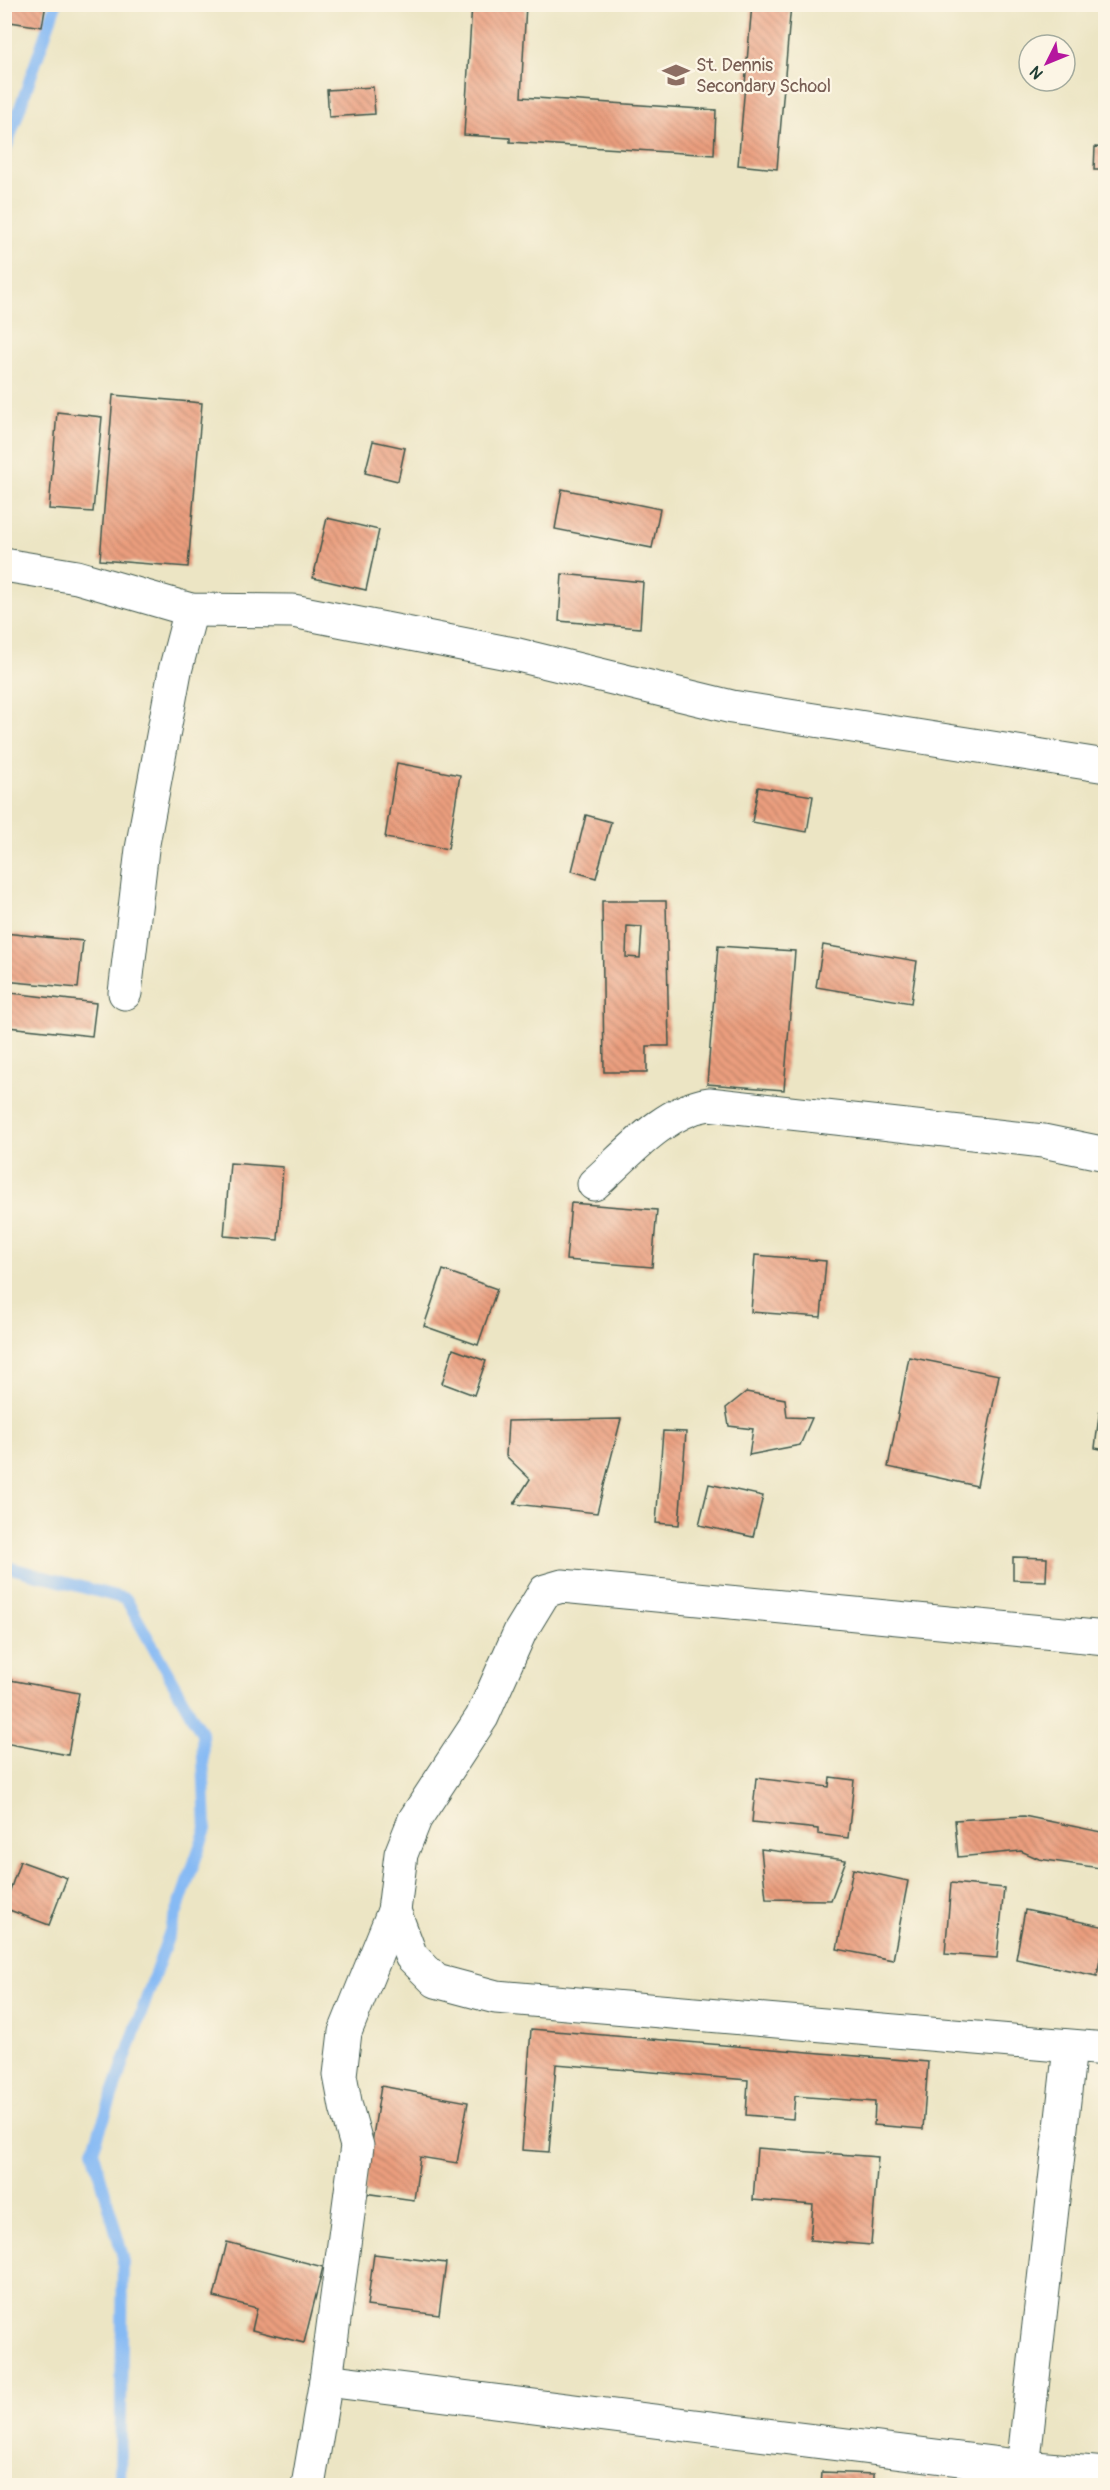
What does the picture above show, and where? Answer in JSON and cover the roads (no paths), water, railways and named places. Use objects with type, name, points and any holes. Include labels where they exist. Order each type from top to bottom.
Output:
[{"type":"street","points":[[4,565],[76,577],[191,610],[292,611],[518,655],[732,708],[1106,766]]},
{"type":"street","points":[[125,993],[142,849],[175,671],[191,610]]},
{"type":"street","points":[[594,1184],[660,1127],[683,1111],[709,1104],[1043,1141],[1106,1154]]},
{"type":"street","points":[[308,2486],[327,2380],[357,2146],[340,2075],[345,2032],[394,1911],[401,1854],[415,1819],[482,1717],[520,1632],[545,1591],[562,1586],[1106,1638]]},
{"type":"street","points":[[394,1911],[411,1956],[436,1981],[496,1997],[1106,2049]]},
{"type":"street","points":[[1022,2476],[1070,2047]]},
{"type":"street","points":[[327,2380],[1022,2476],[1106,2474]]},
{"type":"waterway","points":[[4,154],[56,4]]},
{"type":"waterway","points":[[4,1566],[126,1599],[202,1734],[206,1829],[93,2150],[123,2257],[120,2486]]},
{"type":"place","name":"St. Dennis Secondary School","points":[[676,75]]}]
